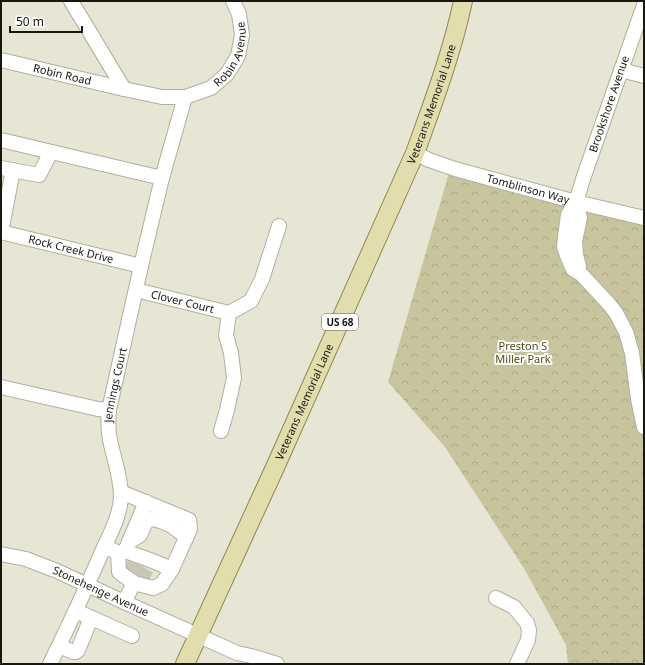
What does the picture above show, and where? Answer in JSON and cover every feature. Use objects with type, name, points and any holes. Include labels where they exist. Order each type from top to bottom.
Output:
[{"type":"main road","name":"Veterans Memorial Lane","points":[[185,664],[277,463],[415,153],[432,107],[459,21],[463,1]]},
{"type":"street","points":[[71,1],[124,88]]},
{"type":"street","name":"Robin Avenue","points":[[124,88],[162,97],[184,97],[211,88],[227,74],[238,56],[242,35],[239,14],[233,1]]},
{"type":"street","name":"Brookshore Avenue","points":[[576,202],[644,5]]},
{"type":"street","name":"Robin Road","points":[[1,60],[124,88]]},
{"type":"street","points":[[621,70],[644,76]]},
{"type":"street","name":"Jennings Court","points":[[50,664],[88,585],[115,522],[118,511],[121,492],[119,473],[110,439],[108,424],[109,410],[162,178],[184,97]]},
{"type":"street","points":[[1,140],[162,178]]},
{"type":"street","points":[[1,232],[7,169],[38,175],[51,152]]},
{"type":"street","name":"Tomblinson Way","points":[[415,153],[429,160],[455,169],[576,202],[644,218]]},
{"type":"street","points":[[576,202],[580,218],[575,241],[576,255],[581,274],[609,304],[622,322],[640,375],[638,399],[644,427]]},
{"type":"street","points":[[221,431],[234,378],[231,353],[226,335],[229,313],[251,301],[262,280],[279,226]]},
{"type":"street","name":"Rock Creek Drive","points":[[1,232],[141,266]]},
{"type":"street","name":"Clover Court","points":[[136,290],[229,313]]},
{"type":"street","points":[[1,387],[98,409],[109,410]]},
{"type":"street","points":[[105,546],[135,566],[153,588],[162,584],[172,569],[190,529],[189,520],[121,492]]},
{"type":"street","points":[[124,602],[135,566],[146,502]]},
{"type":"street","points":[[135,566],[140,535],[144,524],[149,519],[156,519],[167,523],[186,538]]},
{"type":"street","name":"Stonehenge Avenue","points":[[1,554],[26,559],[57,571],[237,653]]},
{"type":"street","points":[[135,566],[172,569]]},
{"type":"street","points":[[496,598],[514,607],[527,623],[529,630],[528,640],[517,664]]},
{"type":"street","points":[[76,611],[132,636]]},
{"type":"street","points":[[59,646],[76,652],[91,618]]},
{"type":"street","points":[[237,653],[259,664]]},
{"type":"street","points":[[237,653],[277,664]]},
{"type":"green space","name":"Preston S Miller Park","points":[[449,173],[644,224],[644,664],[568,664],[566,645],[525,570],[445,447],[388,382]]},
{"type":"tunnel","points":[[131,572],[134,563]]},
{"type":"tunnel","points":[[142,578],[147,569]]}]
